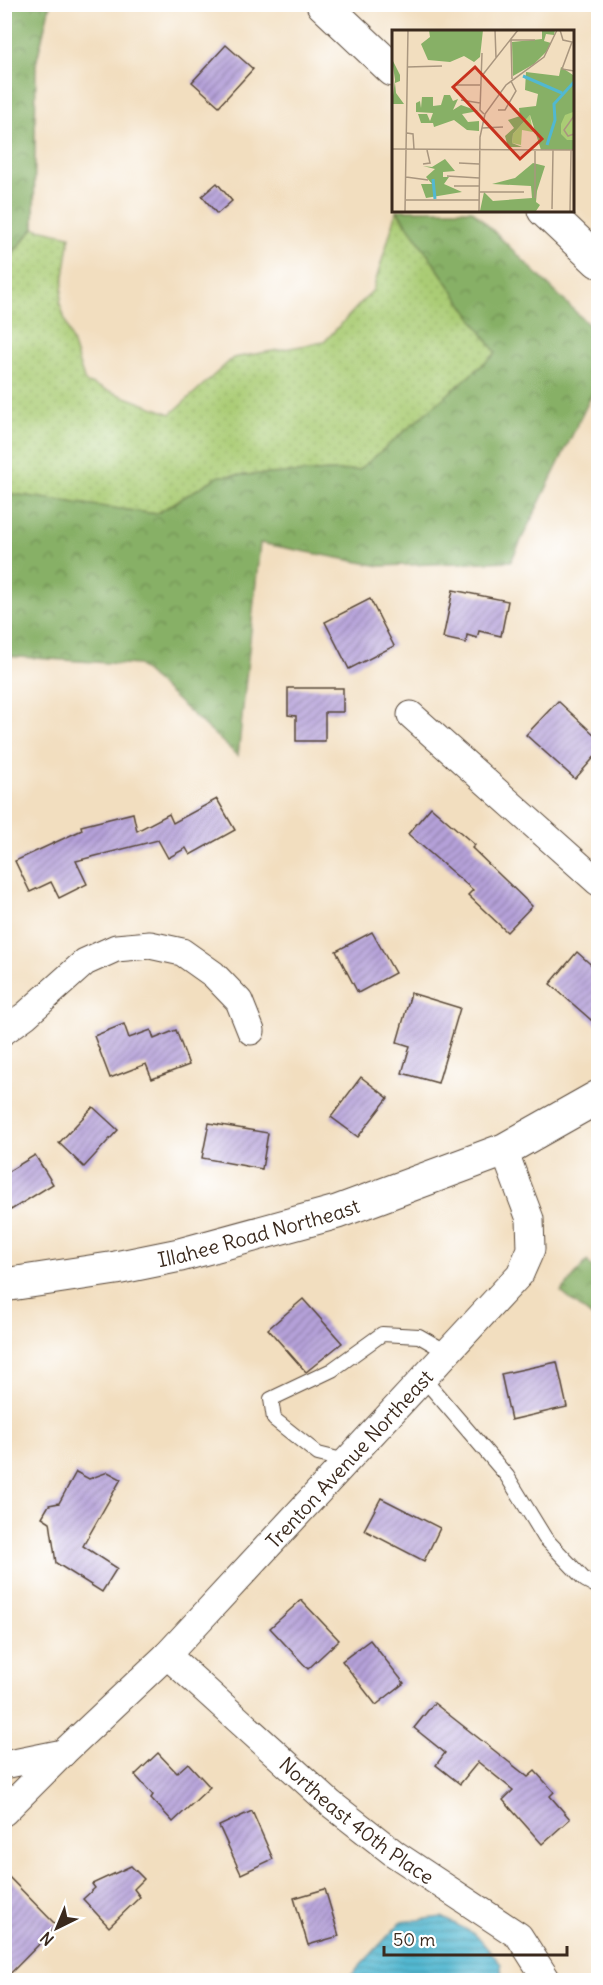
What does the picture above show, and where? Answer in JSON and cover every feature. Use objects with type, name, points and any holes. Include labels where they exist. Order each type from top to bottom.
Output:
[{"type":"main road","points":[[322,4],[392,69]]},
{"type":"main road","points":[[546,212],[598,261]]},
{"type":"main road","points":[[504,1150],[598,1097]]},
{"type":"main road","name":"Illahee Road Northeast","points":[[4,1285],[116,1268],[192,1252],[337,1212],[504,1150]]},
{"type":"street","points":[[411,715],[598,882]]},
{"type":"street","points":[[4,1031],[26,1015],[85,962],[116,948],[150,945],[182,952],[213,974],[239,1000],[251,1031]]},
{"type":"street","name":"Trenton Avenue Northeast","points":[[4,1812],[167,1655],[520,1274],[531,1249],[530,1219],[504,1150]]},
{"type":"street","name":"Northeast 40th Place","points":[[167,1655],[340,1811],[394,1854],[519,1936],[547,1980]]},
{"type":"street","points":[[4,1765],[63,1753]]},
{"type":"lane","points":[[346,1461],[318,1454],[274,1419],[271,1399],[332,1370],[382,1334],[418,1336],[447,1352]]},
{"type":"lane","points":[[423,1378],[507,1476],[545,1538],[585,1580],[598,1587]]},
{"type":"green space","points":[[5,4],[50,5],[36,64],[34,228],[5,262]]},
{"type":"green space","points":[[398,212],[497,353],[359,470],[219,476],[156,514],[5,493],[5,263],[34,228],[70,236],[60,304],[85,382],[171,414],[233,358],[324,342],[373,290]]},
{"type":"green space","points":[[398,212],[474,212],[598,334],[598,382],[511,561],[380,566],[260,543],[238,756],[138,665],[5,656],[5,493],[156,514],[219,476],[359,470],[496,353]]},
{"type":"green space","points":[[587,1261],[598,1275],[598,1322],[561,1292]]},
{"type":"water","points":[[442,1917],[475,1934],[501,1964],[502,1980],[347,1980],[401,1922]]},
{"type":"building","points":[[226,45],[253,69],[219,106],[192,82]]},
{"type":"building","points":[[217,183],[232,201],[217,214],[202,196]]},
{"type":"building","points":[[453,590],[508,601],[501,636],[479,631],[477,638],[467,635],[466,643],[443,638]]},
{"type":"building","points":[[370,599],[394,646],[349,669],[325,622]]},
{"type":"building","points":[[288,688],[343,688],[343,712],[325,712],[325,741],[296,741],[296,716],[288,715]]},
{"type":"building","points":[[558,701],[598,738],[598,753],[575,779],[526,735]]},
{"type":"building","points":[[217,799],[235,830],[190,855],[186,848],[168,858],[158,840],[76,861],[87,884],[59,898],[51,882],[30,892],[15,861],[82,830],[81,826],[133,813],[137,831],[169,814],[173,823]]},
{"type":"building","points":[[431,807],[475,845],[472,848],[532,906],[507,932],[468,895],[473,890],[408,834]]},
{"type":"building","points":[[372,932],[395,973],[358,993],[336,951]]},
{"type":"building","points":[[577,952],[598,971],[598,1026],[550,984]]},
{"type":"building","points":[[411,993],[460,1008],[438,1083],[402,1073],[410,1046],[397,1042]]},
{"type":"building","points":[[124,1024],[129,1038],[151,1030],[154,1039],[176,1030],[189,1065],[152,1079],[146,1064],[110,1078],[94,1036]]},
{"type":"building","points":[[361,1077],[388,1098],[358,1137],[331,1117]]},
{"type":"building","points":[[93,1107],[118,1130],[84,1167],[59,1143]]},
{"type":"building","points":[[209,1123],[268,1133],[262,1169],[202,1158]]},
{"type":"building","points":[[35,1155],[53,1184],[11,1210],[4,1200],[4,1174]]},
{"type":"building","points":[[303,1299],[342,1343],[306,1372],[268,1329]]},
{"type":"building","points":[[557,1362],[567,1407],[511,1420],[501,1374]]},
{"type":"building","points":[[76,1472],[89,1479],[108,1472],[121,1479],[83,1546],[117,1568],[102,1592],[56,1563],[50,1522],[42,1517],[49,1505],[59,1503]]},
{"type":"building","points":[[381,1498],[440,1528],[424,1561],[364,1530]]},
{"type":"building","points":[[301,1600],[339,1640],[308,1669],[270,1628]]},
{"type":"building","points":[[370,1640],[404,1683],[376,1705],[342,1661]]},
{"type":"building","points":[[434,1703],[528,1777],[535,1771],[554,1792],[550,1796],[570,1819],[542,1844],[503,1800],[513,1790],[478,1762],[460,1784],[436,1765],[445,1753],[414,1728]]},
{"type":"building","points":[[158,1753],[177,1773],[188,1763],[210,1787],[173,1822],[151,1798],[153,1795],[135,1775]]},
{"type":"building","points":[[252,1811],[273,1859],[241,1874],[219,1826]]},
{"type":"building","points":[[131,1866],[144,1879],[134,1889],[140,1897],[109,1927],[83,1899],[95,1888],[92,1884]]},
{"type":"building","points":[[4,1872],[57,1926],[4,1980]]},
{"type":"building","points":[[325,1889],[339,1936],[308,1945],[294,1898]]}]
